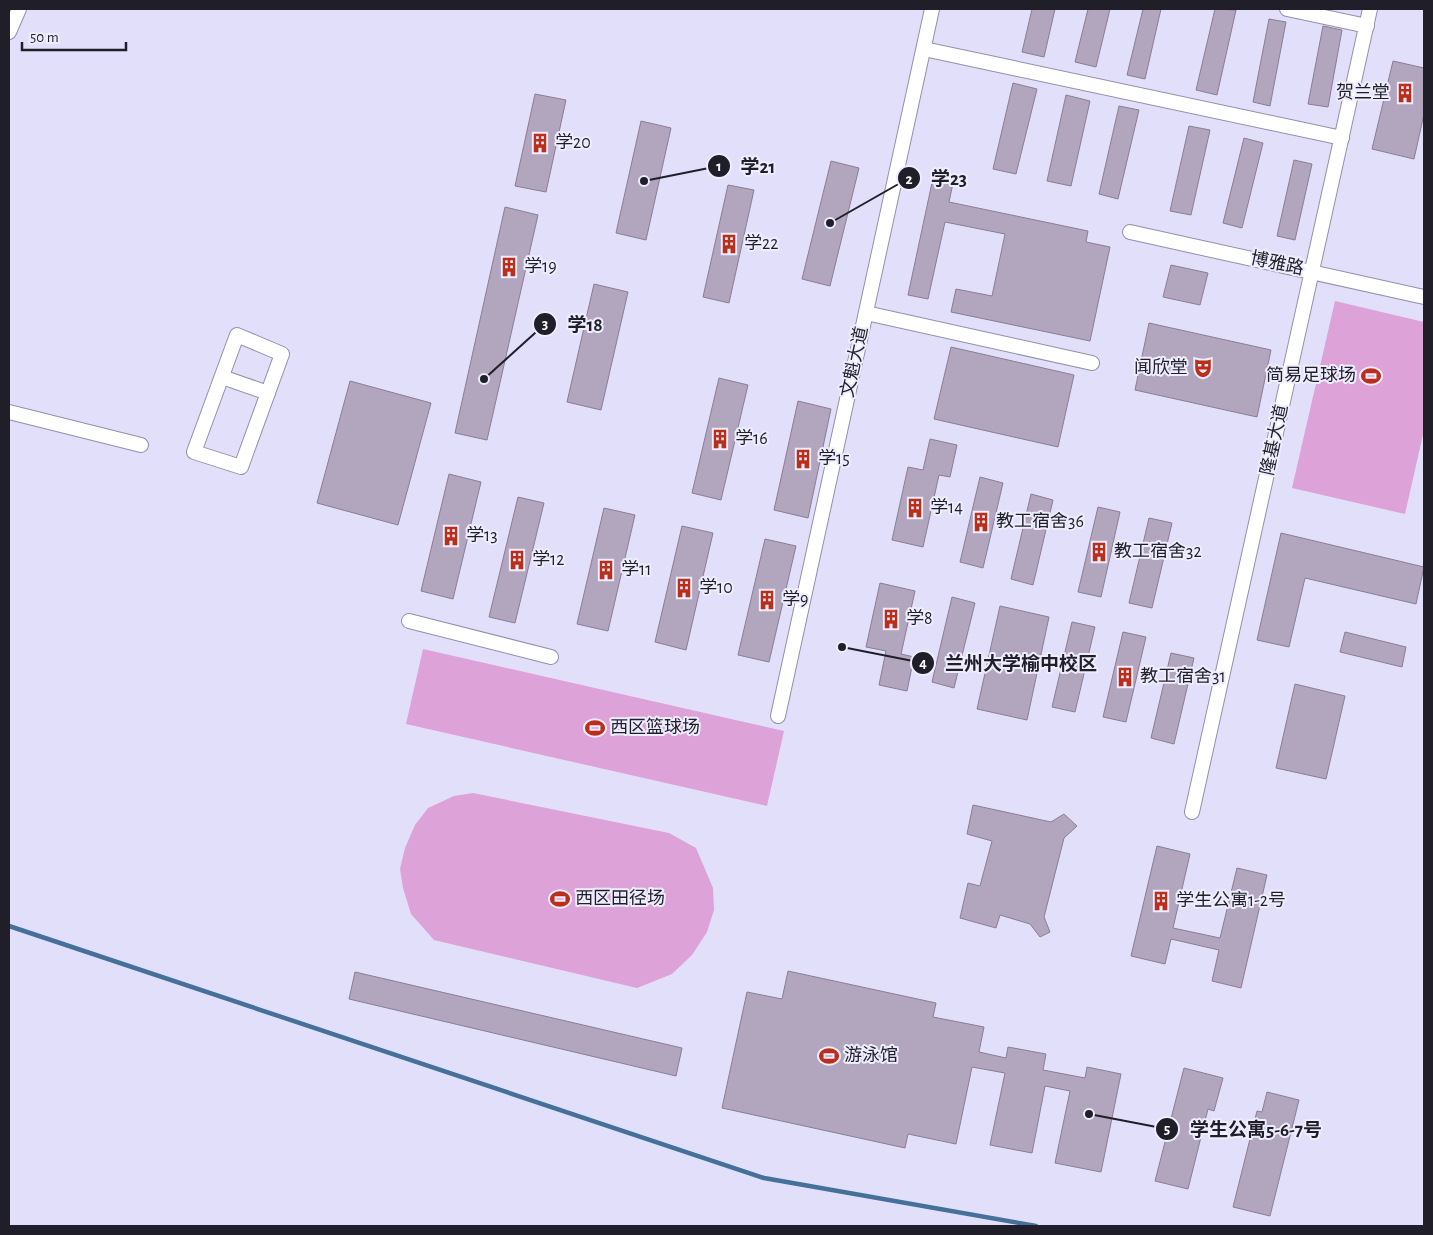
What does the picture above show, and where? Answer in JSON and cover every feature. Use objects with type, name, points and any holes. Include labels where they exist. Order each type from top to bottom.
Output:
[{"type":"street","points":[[9,32],[19,9]]},
{"type":"street","name":"文魁大道","points":[[778,716],[932,9]]},
{"type":"street","points":[[1287,9],[1366,26]]},
{"type":"street","name":"隆基大道","points":[[1192,812],[1370,9]]},
{"type":"street","points":[[924,49],[1342,138]]},
{"type":"street","name":"博雅路","points":[[1130,232],[1424,297]]},
{"type":"street","points":[[866,313],[1092,363]]},
{"type":"street","points":[[237,335],[282,354],[241,468],[194,452],[222,377],[237,335]]},
{"type":"street","points":[[222,377],[268,393]]},
{"type":"street","points":[[9,412],[141,445]]},
{"type":"street","points":[[409,621],[551,657]]},
{"type":"shaded area","name":"简易足球场","points":[[1335,301],[1424,322],[1424,430],[1405,514],[1292,488]]},
{"type":"shaded area","name":"西区篮球场","points":[[423,649],[784,731],[767,806],[406,724]]},
{"type":"shaded area","name":"西区田径场","points":[[473,793],[669,833],[696,848],[713,888],[714,910],[707,932],[692,955],[672,974],[637,988],[434,940],[411,914],[403,888],[400,869],[405,848],[415,825],[428,808],[454,796]]},
{"type":"building","points":[[1032,9],[1055,9],[1044,57],[1022,52]]},
{"type":"building","points":[[1088,9],[1110,9],[1096,67],[1075,62]]},
{"type":"building","points":[[1143,9],[1161,9],[1145,79],[1127,75]]},
{"type":"building","points":[[1215,9],[1236,10],[1217,95],[1196,90]]},
{"type":"building","points":[[1269,19],[1286,22],[1270,106],[1253,102]]},
{"type":"building","points":[[1323,26],[1342,30],[1328,107],[1308,104]]},
{"type":"building","name":"贺兰堂","points":[[1393,61],[1424,68],[1424,114],[1414,159],[1372,149]]},
{"type":"building","points":[[1013,83],[1037,89],[1016,174],[993,169]]},
{"type":"building","name":"学20","points":[[535,94],[566,100],[546,192],[515,186]]},
{"type":"building","points":[[1066,95],[1090,101],[1071,186],[1047,181]]},
{"type":"building","points":[[1119,106],[1139,110],[1118,199],[1099,194]]},
{"type":"building","points":[[641,121],[671,128],[646,240],[616,233]]},
{"type":"building","points":[[1189,126],[1210,130],[1191,215],[1170,211]]},
{"type":"building","points":[[1244,138],[1263,143],[1242,228],[1223,223]]},
{"type":"building","points":[[1294,160],[1312,164],[1295,240],[1277,236]]},
{"type":"building","points":[[831,161],[859,168],[830,286],[802,279]]},
{"type":"building","points":[[933,178],[953,183],[949,202],[1088,231],[1086,242],[1110,247],[1090,341],[951,312],[956,289],[992,296],[1005,234],[945,222],[928,299],[908,295]]},
{"type":"building","name":"学22","points":[[728,185],[754,190],[729,303],[703,297]]},
{"type":"building","points":[[505,207],[538,215],[487,440],[455,433]]},
{"type":"building","points":[[1171,265],[1208,273],[1200,305],[1163,297]]},
{"type":"building","points":[[594,284],[628,292],[601,410],[567,402]]},
{"type":"building","name":"闻欣堂","points":[[1149,323],[1271,350],[1257,417],[1135,390]]},
{"type":"building","points":[[951,347],[1074,375],[1058,447],[934,419]]},
{"type":"building","name":"学16","points":[[719,378],[748,385],[721,500],[692,493]]},
{"type":"building","points":[[350,381],[431,403],[398,525],[317,503]]},
{"type":"building","name":"学15","points":[[798,401],[831,409],[808,518],[774,510]]},
{"type":"building","name":"学14","points":[[930,439],[957,445],[950,477],[939,475],[923,547],[892,540],[908,467],[923,470]]},
{"type":"building","name":"学13","points":[[449,474],[481,482],[453,599],[421,591]]},
{"type":"building","name":"教工宿舍36","points":[[980,477],[1003,483],[983,568],[960,562]]},
{"type":"building","points":[[1031,494],[1053,500],[1033,585],[1011,579]]},
{"type":"building","name":"学12","points":[[518,497],[544,503],[515,623],[489,617]]},
{"type":"building","name":"教工宿舍32","points":[[1098,507],[1120,512],[1101,597],[1078,592]]},
{"type":"building","name":"学11","points":[[604,508],[635,515],[608,631],[577,624]]},
{"type":"building","points":[[1149,518],[1172,523],[1152,608],[1129,603]]},
{"type":"building","name":"学10","points":[[682,526],[713,533],[686,650],[655,642]]},
{"type":"building","points":[[1281,533],[1424,567],[1416,604],[1305,578],[1289,647],[1257,640]]},
{"type":"building","name":"学9","points":[[765,539],[796,546],[769,662],[738,655]]},
{"type":"building","name":"学8","points":[[880,583],[915,591],[901,654],[914,657],[907,691],[879,685],[886,651],[866,647]]},
{"type":"building","points":[[952,597],[975,603],[954,688],[932,682]]},
{"type":"building","points":[[1000,606],[1049,617],[1027,720],[977,709]]},
{"type":"building","points":[[1072,622],[1095,627],[1075,712],[1052,707]]},
{"type":"building","name":"教工宿舍31","points":[[1123,632],[1146,637],[1126,722],[1103,717]]},
{"type":"building","points":[[1345,632],[1406,647],[1402,667],[1340,652]]},
{"type":"building","points":[[1171,653],[1194,658],[1174,744],[1151,738]]},
{"type":"building","points":[[1295,684],[1345,696],[1326,779],[1276,768]]},
{"type":"building","points":[[973,805],[1051,822],[1064,814],[1077,826],[1064,838],[1044,917],[1050,932],[1040,937],[1030,924],[1000,915],[996,928],[960,918],[968,883],[980,886],[992,841],[967,834]]},
{"type":"building","name":"学生公寓1-2号","points":[[1157,846],[1190,854],[1173,928],[1220,938],[1237,868],[1267,875],[1241,988],[1212,981],[1219,950],[1171,939],[1165,964],[1131,956]]},
{"type":"building","name":"游泳馆","points":[[788,971],[936,1003],[933,1017],[984,1027],[979,1052],[1006,1058],[1008,1047],[1046,1054],[1043,1070],[1085,1078],[1087,1067],[1121,1074],[1101,1172],[1055,1163],[1070,1091],[1045,1086],[1032,1153],[990,1145],[1005,1073],[972,1067],[956,1144],[908,1134],[905,1148],[722,1108],[747,992],[782,999]]},
{"type":"building","points":[[355,972],[682,1048],[676,1076],[349,999]]},
{"type":"building","points":[[1184,1068],[1223,1078],[1214,1111],[1208,1109],[1188,1189],[1155,1181]]},
{"type":"building","points":[[1267,1092],[1299,1100],[1270,1216],[1233,1207],[1257,1111],[1262,1112]]},
{"type":"waterway","points":[[9,926],[764,1178],[1036,1226]]},
{"type":"place","name":"贺兰堂","points":[[1405,93]]},
{"type":"place","name":"学20","points":[[540,143]]},
{"type":"place","name":"学21","points":[[644,181]]},
{"type":"place","name":"学23","points":[[830,223]]},
{"type":"place","name":"学22","points":[[729,244]]},
{"type":"place","name":"学19","points":[[509,267]]},
{"type":"place","name":"闻欣堂","points":[[1203,368]]},
{"type":"place","name":"简易足球场","points":[[1371,376]]},
{"type":"place","name":"学18","points":[[484,379]]},
{"type":"place","name":"学16","points":[[720,439]]},
{"type":"place","name":"学15","points":[[803,459]]},
{"type":"place","name":"学14","points":[[915,508]]},
{"type":"place","name":"教工宿舍36","points":[[981,522]]},
{"type":"place","name":"学13","points":[[451,536]]},
{"type":"place","name":"教工宿舍32","points":[[1099,552]]},
{"type":"place","name":"学12","points":[[517,560]]},
{"type":"place","name":"学11","points":[[606,570]]},
{"type":"place","name":"学10","points":[[684,588]]},
{"type":"place","name":"学9","points":[[767,600]]},
{"type":"place","name":"学8","points":[[891,619]]},
{"type":"place","name":"兰州大学榆中校区","points":[[842,647]]},
{"type":"place","name":"教工宿舍31","points":[[1125,677]]},
{"type":"place","name":"西区篮球场","points":[[595,728]]},
{"type":"place","name":"西区田径场","points":[[560,899]]},
{"type":"place","name":"学生公寓1-2号","points":[[1161,901]]},
{"type":"place","name":"游泳馆","points":[[829,1056]]},
{"type":"place","name":"学生公寓5-6-7号","points":[[1089,1114]]}]
